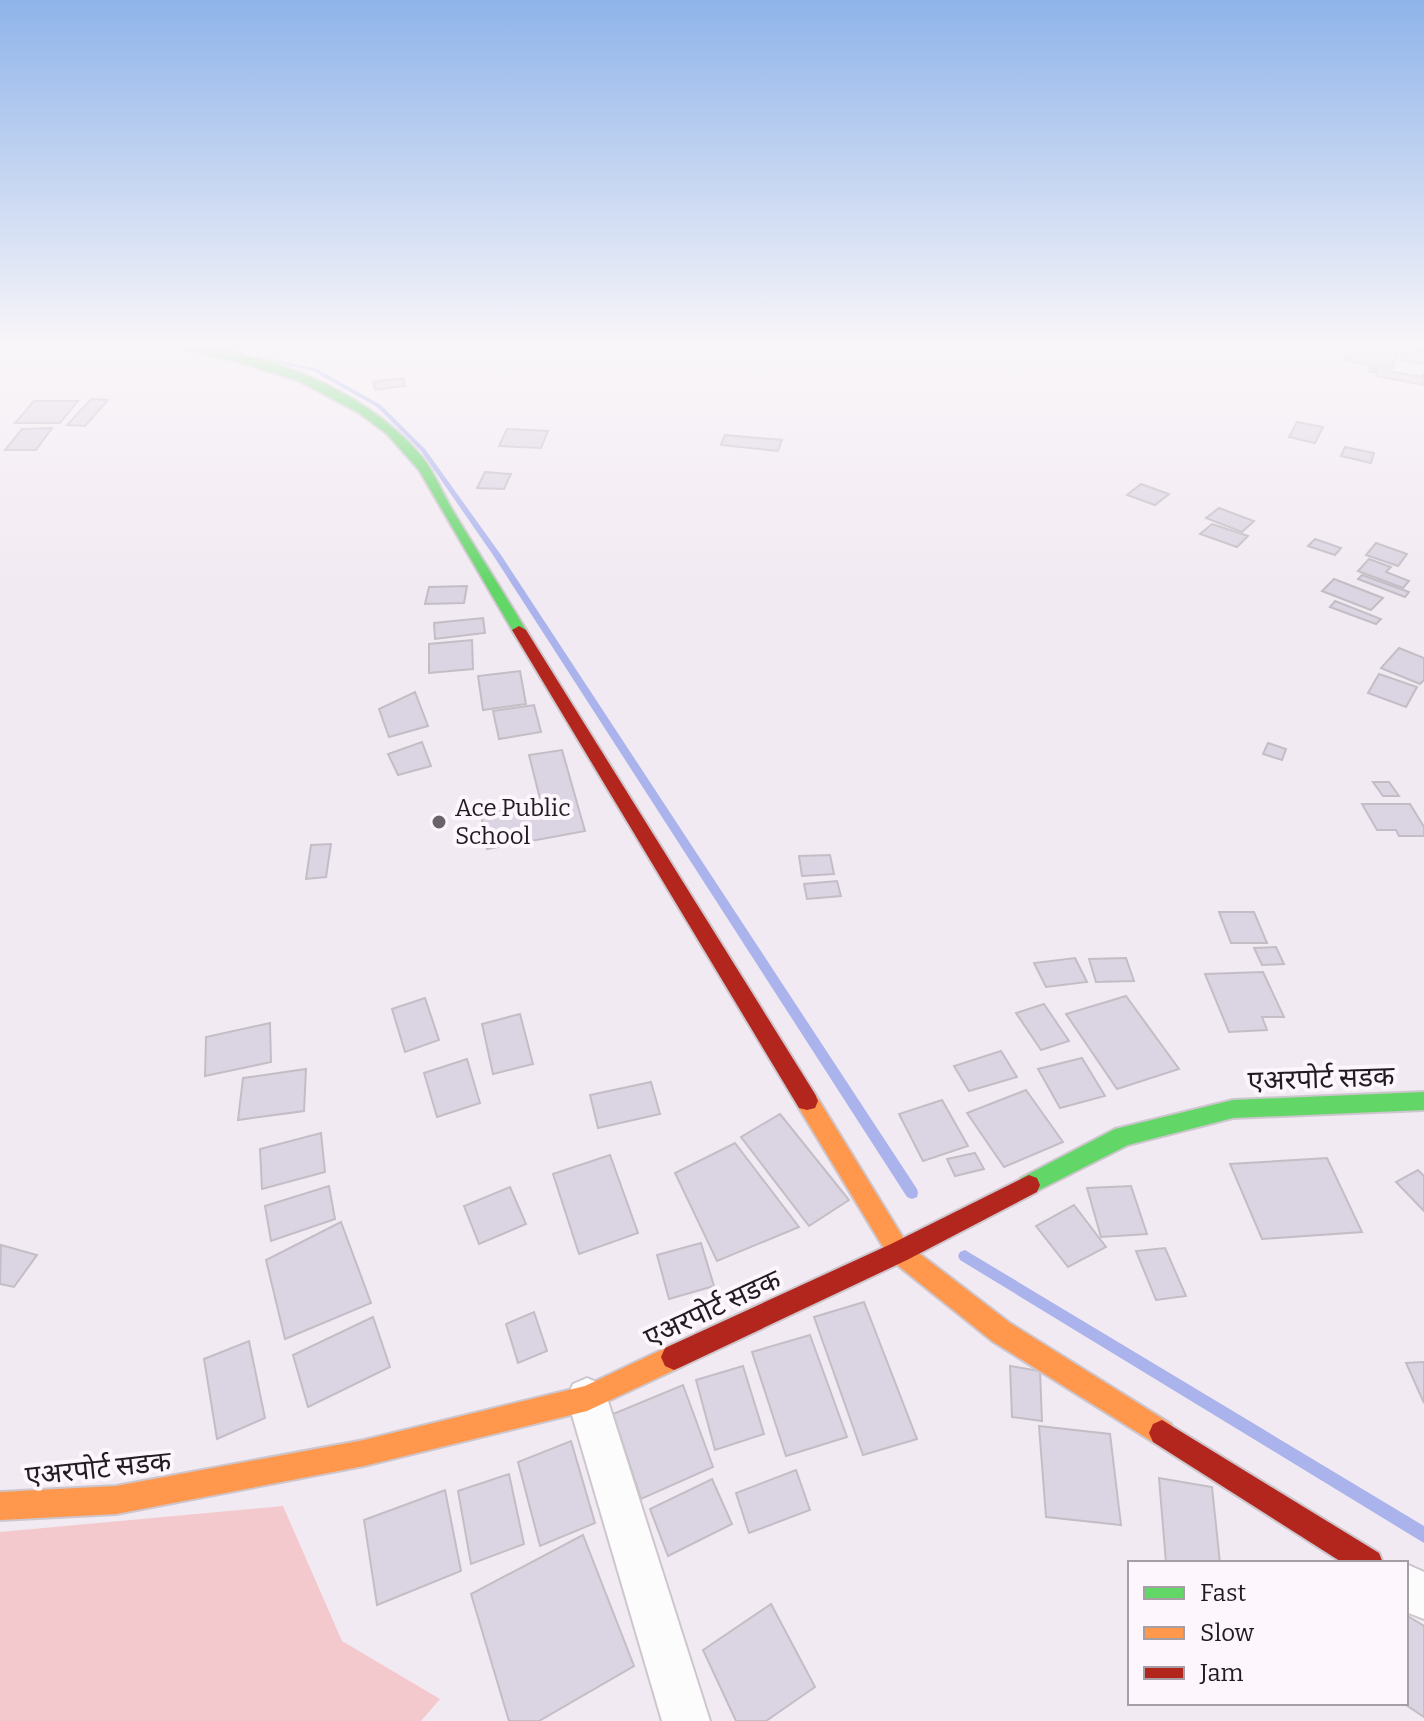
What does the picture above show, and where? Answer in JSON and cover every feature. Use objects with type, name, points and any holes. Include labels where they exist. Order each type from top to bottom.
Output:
[{"type":"street","points":[[386,424],[419,461],[444,507],[899,1252],[1001,1332],[1366,1561]]},
{"type":"street","name":"एअरपोर्ट सडक","points":[[0,1506],[116,1500],[364,1453],[587,1398],[899,1252],[1123,1136],[1233,1109],[1424,1101]]},
{"type":"street","points":[[587,1398],[686,1721]]},
{"type":"shaded area","points":[[283,1506],[342,1641],[440,1699],[421,1721],[0,1721],[0,1532]]},
{"type":"building","points":[[1296,424],[1323,427],[1315,443],[1289,437]]},
{"type":"building","points":[[52,428],[36,450],[5,450],[22,429]]},
{"type":"building","points":[[507,429],[548,431],[541,448],[499,446]]},
{"type":"building","points":[[725,435],[782,440],[778,451],[721,445]]},
{"type":"building","points":[[1345,447],[1374,453],[1371,463],[1341,456]]},
{"type":"building","points":[[485,472],[511,474],[504,489],[477,488]]},
{"type":"building","points":[[1141,484],[1169,494],[1155,505],[1127,495]]},
{"type":"building","points":[[1219,508],[1254,521],[1242,532],[1206,518]]},
{"type":"building","points":[[1212,524],[1248,536],[1237,547],[1200,534]]},
{"type":"building","points":[[1315,539],[1341,548],[1335,555],[1308,546]]},
{"type":"building","points":[[1376,543],[1407,554],[1398,566],[1366,555]]},
{"type":"building","points":[[1369,559],[1391,567],[1386,572],[1409,581],[1403,588],[1358,571]]},
{"type":"building","points":[[1362,575],[1409,592],[1405,597],[1358,579]]},
{"type":"building","points":[[1334,579],[1383,598],[1371,610],[1322,591]]},
{"type":"building","points":[[467,586],[464,603],[425,604],[429,587]]},
{"type":"building","points":[[1335,601],[1381,619],[1376,624],[1330,607]]},
{"type":"building","points":[[483,618],[485,633],[435,639],[434,623]]},
{"type":"building","points":[[472,640],[473,669],[429,673],[429,644]]},
{"type":"building","points":[[1399,648],[1424,658],[1424,680],[1420,684],[1381,668]]},
{"type":"building","points":[[520,671],[526,704],[483,710],[478,676]]},
{"type":"building","points":[[1379,674],[1417,687],[1406,707],[1368,693]]},
{"type":"building","points":[[415,692],[428,726],[389,737],[379,709]]},
{"type":"building","points":[[534,705],[541,732],[499,739],[493,711]]},
{"type":"building","points":[[422,742],[431,766],[398,775],[388,754]]},
{"type":"building","points":[[1268,743],[1286,749],[1282,760],[1263,754]]},
{"type":"building","points":[[562,750],[585,831],[487,849],[481,814],[541,803],[529,755]]},
{"type":"building","points":[[1373,782],[1389,782],[1399,796],[1383,796]]},
{"type":"building","points":[[1362,804],[1410,804],[1424,827],[1424,836],[1399,836],[1396,830],[1377,830]]},
{"type":"building","points":[[331,844],[326,877],[306,879],[311,845]]},
{"type":"building","points":[[830,855],[834,874],[802,876],[799,856]]},
{"type":"building","points":[[837,881],[841,896],[807,899],[804,884]]},
{"type":"building","points":[[1219,912],[1254,912],[1267,943],[1231,943]]},
{"type":"building","points":[[1276,947],[1284,964],[1262,965],[1254,948]]},
{"type":"building","points":[[1075,958],[1087,982],[1046,987],[1034,963]]},
{"type":"building","points":[[1126,958],[1134,981],[1096,982],[1089,959]]},
{"type":"building","points":[[1263,972],[1284,1017],[1262,1017],[1267,1030],[1229,1032],[1205,974]]},
{"type":"building","points":[[1126,996],[1179,1069],[1117,1089],[1066,1014]]},
{"type":"building","points":[[425,998],[439,1040],[405,1052],[392,1009]]},
{"type":"building","points":[[1044,1004],[1069,1041],[1041,1050],[1016,1013]]},
{"type":"building","points":[[520,1014],[533,1064],[493,1074],[482,1024]]},
{"type":"building","points":[[270,1023],[271,1062],[205,1076],[206,1037]]},
{"type":"building","points":[[1001,1051],[1017,1077],[969,1091],[954,1066]]},
{"type":"building","points":[[1082,1058],[1105,1096],[1060,1108],[1038,1069]]},
{"type":"building","points":[[467,1059],[480,1103],[437,1117],[424,1073]]},
{"type":"building","points":[[306,1069],[304,1111],[238,1120],[243,1078]]},
{"type":"building","points":[[651,1082],[660,1114],[598,1128],[590,1095]]},
{"type":"building","points":[[1026,1090],[1063,1142],[1004,1167],[967,1113]]},
{"type":"building","points":[[942,1100],[968,1146],[923,1161],[899,1114]]},
{"type":"building","points":[[780,1114],[849,1200],[809,1226],[741,1137]]},
{"type":"building","points":[[321,1133],[325,1172],[262,1189],[260,1149]]},
{"type":"building","points":[[735,1143],[799,1227],[717,1261],[675,1173]]},
{"type":"building","points":[[975,1153],[984,1169],[955,1176],[947,1159]]},
{"type":"building","points":[[610,1155],[638,1233],[579,1254],[553,1174]]},
{"type":"building","points":[[1327,1158],[1362,1232],[1262,1239],[1230,1164]]},
{"type":"building","points":[[1418,1170],[1424,1176],[1424,1211],[1396,1182]]},
{"type":"building","points":[[329,1186],[335,1219],[271,1241],[265,1206]]},
{"type":"building","points":[[1131,1186],[1147,1234],[1101,1237],[1087,1188]]},
{"type":"building","points":[[510,1187],[526,1224],[479,1244],[464,1206]]},
{"type":"building","points":[[1074,1205],[1106,1247],[1068,1267],[1036,1226]]},
{"type":"building","points":[[341,1222],[371,1303],[285,1339],[266,1260]]},
{"type":"building","points":[[701,1243],[714,1286],[669,1299],[657,1255]]},
{"type":"building","points":[[1,1245],[37,1255],[14,1287],[0,1284]]},
{"type":"building","points":[[1165,1248],[1186,1296],[1156,1300],[1136,1251]]},
{"type":"building","points":[[864,1302],[917,1439],[863,1455],[814,1317]]},
{"type":"building","points":[[534,1312],[547,1351],[518,1363],[506,1324]]},
{"type":"building","points":[[373,1317],[390,1367],[308,1407],[293,1355]]},
{"type":"building","points":[[810,1335],[847,1437],[786,1456],[752,1352]]},
{"type":"building","points":[[249,1341],[265,1418],[217,1439],[204,1359]]},
{"type":"building","points":[[1424,1362],[1424,1403],[1406,1363]]},
{"type":"building","points":[[743,1366],[764,1434],[715,1450],[696,1380]]},
{"type":"building","points":[[1010,1366],[1040,1371],[1042,1421],[1012,1417]]},
{"type":"building","points":[[683,1385],[713,1467],[641,1499],[613,1414]]},
{"type":"building","points":[[1039,1426],[1110,1434],[1121,1525],[1046,1517]]},
{"type":"building","points":[[571,1441],[595,1523],[540,1546],[518,1462]]},
{"type":"building","points":[[796,1470],[810,1510],[749,1533],[736,1493]]},
{"type":"building","points":[[509,1474],[524,1544],[471,1564],[458,1491]]},
{"type":"building","points":[[1159,1478],[1212,1487],[1220,1561],[1166,1561]]},
{"type":"building","points":[[712,1479],[732,1524],[668,1556],[650,1509]]},
{"type":"building","points":[[445,1490],[461,1571],[377,1605],[364,1520]]},
{"type":"building","points":[[583,1535],[634,1666],[539,1721],[509,1721],[471,1594]]},
{"type":"building","points":[[771,1604],[815,1687],[766,1721],[736,1721],[703,1650]]},
{"type":"building","points":[[1408,1616],[1424,1626],[1424,1717],[1406,1705]]},
{"type":"waterway","points":[[397,424],[423,450],[497,555],[912,1193]]},
{"type":"waterway","points":[[965,1256],[1424,1535]]},
{"type":"traffic: fast","points":[[381,424],[425,470],[519,630]]},
{"type":"traffic: fast","points":[[1029,1185],[1123,1136],[1233,1109],[1424,1101]]},
{"type":"traffic: slow","points":[[807,1101],[899,1252],[1001,1332],[1162,1433]]},
{"type":"traffic: slow","points":[[0,1506],[116,1500],[364,1453],[587,1398],[674,1357]]},
{"type":"traffic: jam","points":[[519,630],[807,1101]]},
{"type":"traffic: jam","points":[[674,1357],[899,1252],[1029,1185]]},
{"type":"traffic: jam","points":[[1162,1433],[1366,1561]]},
{"type":"place","name":"Ace Public School","points":[[439,822]]}]
